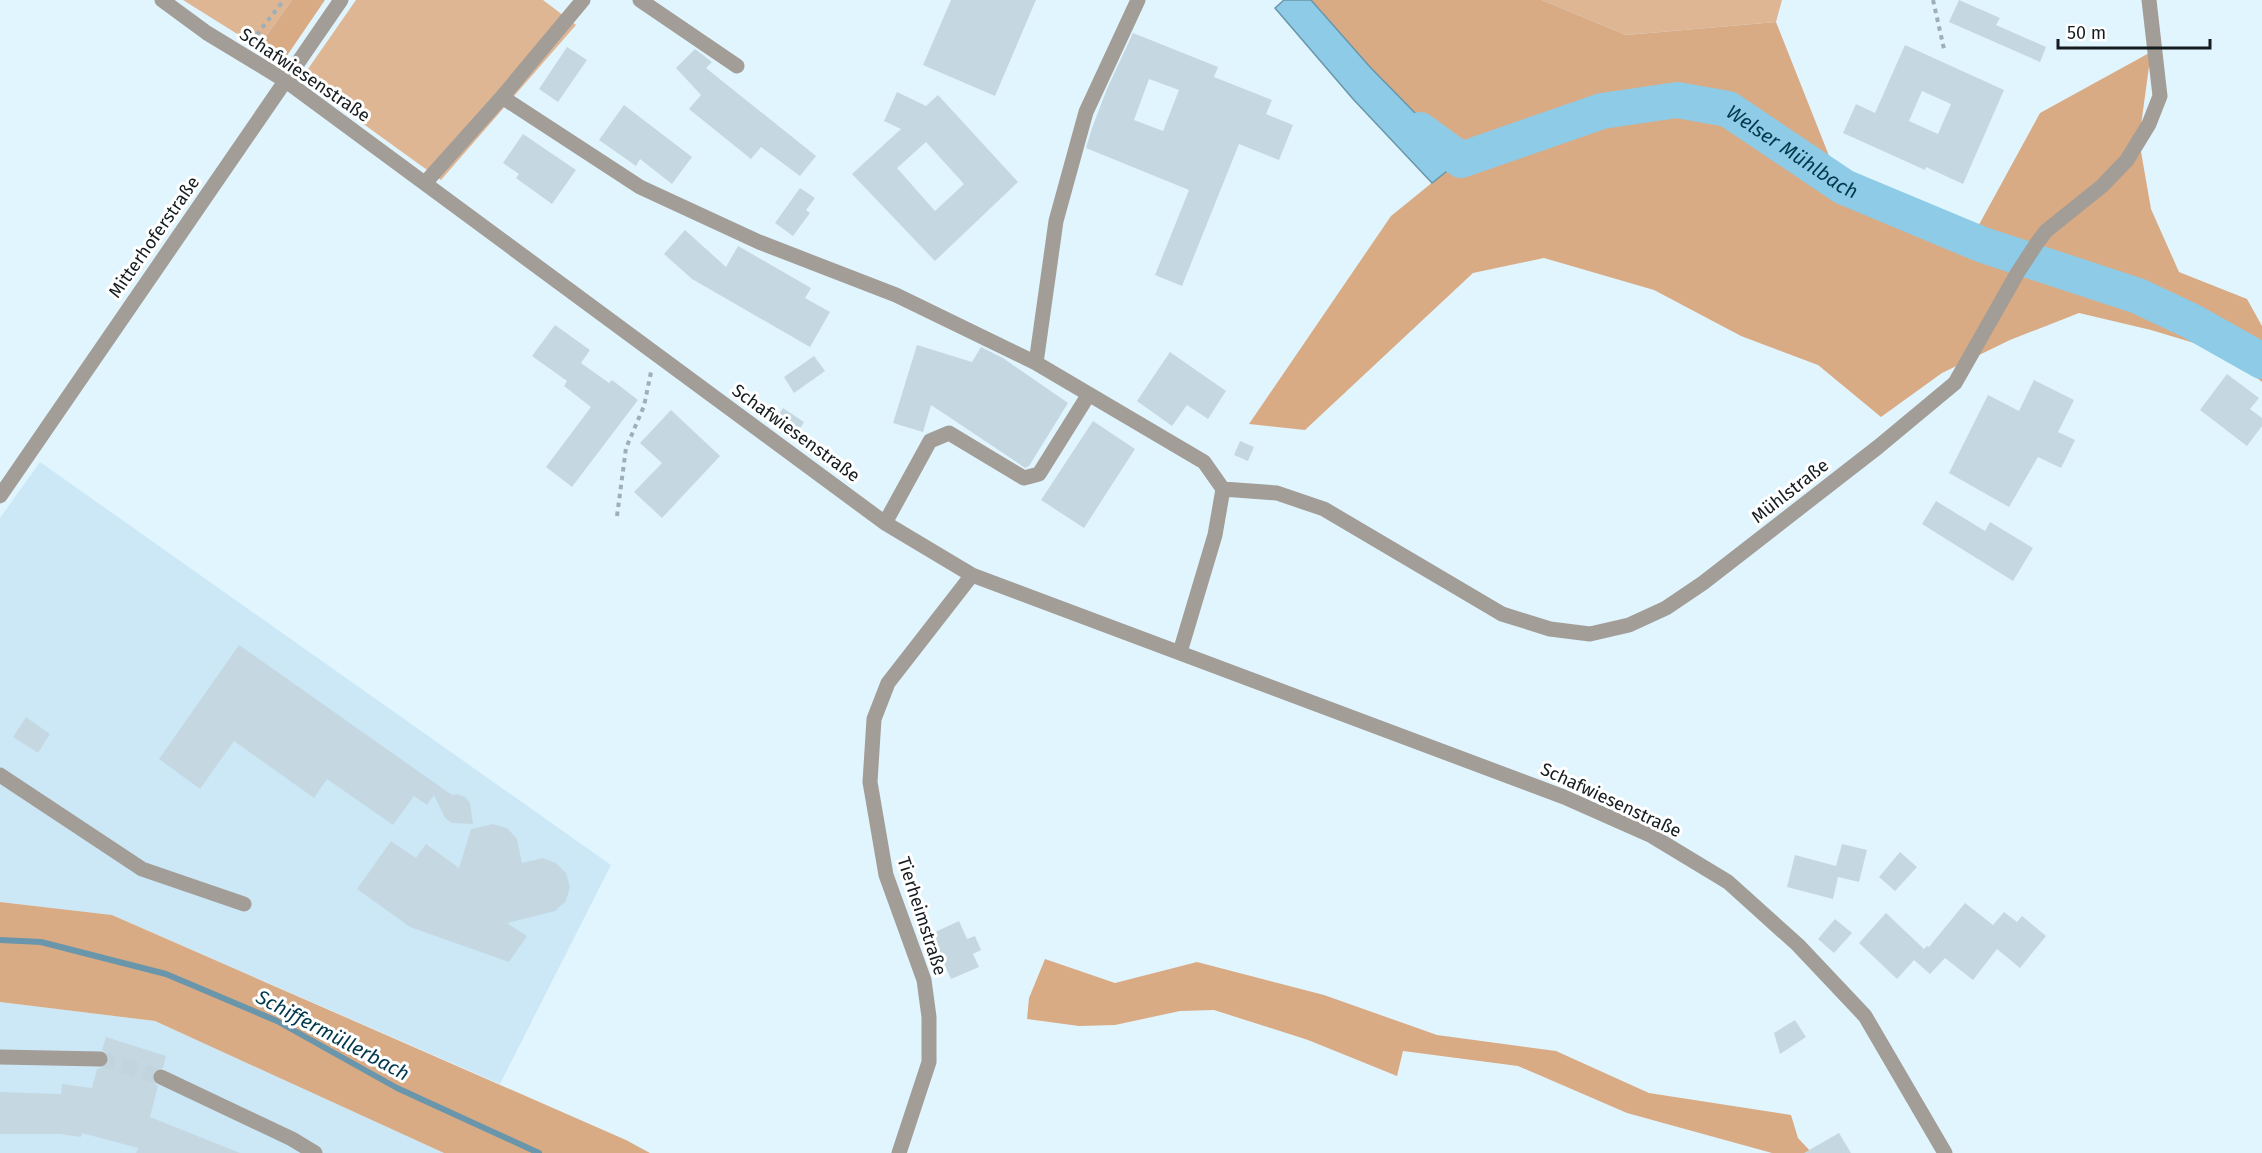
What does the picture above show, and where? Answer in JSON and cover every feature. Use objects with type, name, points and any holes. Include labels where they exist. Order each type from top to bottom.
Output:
[{"type":"street","name":"Schafwiesenstraße","points":[[162,0],[207,33],[286,81],[885,523],[972,575],[1564,797],[1652,836],[1728,882],[1798,945],[1865,1016],[1945,1153]]},
{"type":"street","name":"Mitterhoferstraße","points":[[0,496],[340,0]]},
{"type":"street","points":[[424,183],[502,97],[583,0]]},
{"type":"street","points":[[640,0],[737,66]]},
{"type":"street","points":[[1036,363],[1056,220],[1074,155],[1086,112],[1137,0]]},
{"type":"street","name":"Mühlstraße","points":[[1223,489],[1277,493],[1324,508],[1502,614],[1550,628],[1590,634],[1629,625],[1666,608],[1703,583],[1878,447],[1955,383],[2037,243],[2046,231],[2102,186],[2127,160],[2149,124],[2160,96],[2149,0]]},
{"type":"street","points":[[502,97],[640,187],[759,242],[896,295],[1036,363],[1204,462],[1223,489],[1215,535],[1180,652]]},
{"type":"street","points":[[885,523],[930,441],[949,433],[1024,478],[1039,474],[1089,394]]},
{"type":"street","name":"Tierheimstraße","points":[[899,1153],[929,1062],[929,1017],[924,980],[886,875],[870,782],[874,720],[888,683],[972,575]]},
{"type":"street","points":[[0,775],[142,869],[244,904]]},
{"type":"street","points":[[0,1057],[100,1059]]},
{"type":"street","points":[[161,1077],[292,1139],[315,1153]]},
{"type":"path","points":[[243,53],[284,0]]},
{"type":"path","points":[[1933,0],[1944,49]]},
{"type":"path","points":[[617,516],[626,448],[644,406],[656,354]]},
{"type":"shaded area","points":[[183,0],[292,0],[258,47]]},
{"type":"shaded area","points":[[292,0],[325,0],[284,60],[258,47]]},
{"type":"shaded area","points":[[356,0],[543,0],[576,25],[441,180],[301,79]]},
{"type":"shaded area","points":[[1311,0],[1542,0],[1626,35],[1776,22],[1843,191],[1975,232],[2040,113],[2151,52],[2139,140],[2151,209],[2179,272],[2247,299],[2262,326],[2262,382],[2224,352],[2151,330],[2079,313],[2010,340],[1942,373],[1881,417],[1818,365],[1741,336],[1654,290],[1544,258],[1473,273],[1305,430],[1249,424],[1391,216],[1460,160],[1370,67]]},
{"type":"shaded area","points":[[1542,0],[1782,0],[1776,22],[1626,35]]},
{"type":"shaded area","points":[[40,462],[611,865],[500,1084],[112,915],[0,902],[0,518]]},
{"type":"shaded area","points":[[0,902],[112,915],[626,1140],[650,1153],[444,1153],[155,1021],[0,1002]]},
{"type":"shaded area","points":[[1045,959],[1115,983],[1197,962],[1324,995],[1437,1035],[1556,1051],[1649,1093],[1791,1115],[1798,1138],[1812,1153],[1772,1153],[1627,1113],[1518,1066],[1403,1051],[1397,1076],[1308,1040],[1214,1010],[1180,1011],[1115,1025],[1079,1026],[1027,1019],[1029,998]]},
{"type":"shaded area","points":[[0,1002],[155,1021],[444,1153],[0,1153]]},
{"type":"water","points":[[1284,0],[1311,0],[1370,67],[1461,160],[1432,183],[1353,99],[1275,8]]},
{"type":"building","points":[[951,0],[1036,0],[995,96],[923,65]]},
{"type":"building","points":[[1959,0],[2000,18],[1996,25],[2046,47],[2040,62],[1949,22]]},
{"type":"building","points":[[1133,33],[1218,67],[1214,77],[1272,100],[1266,114],[1293,125],[1279,160],[1239,144],[1182,286],[1155,275],[1189,190],[1086,148],[1107,89]],"holes":[[[1149,79],[1179,90],[1163,131],[1134,120]]]},
{"type":"building","points":[[1905,45],[2004,90],[1963,184],[1926,167],[1925,170],[1843,133],[1856,104],[1875,113]],"holes":[[[1922,91],[1951,104],[1938,134],[1909,121]]]},
{"type":"building","points":[[567,47],[587,60],[558,102],[539,89]]},
{"type":"building","points":[[695,49],[712,62],[706,68],[816,156],[800,176],[761,147],[751,159],[689,109],[701,95],[676,68]]},
{"type":"building","points":[[897,92],[926,106],[938,95],[1018,182],[935,261],[852,174],[901,129],[884,121]],"holes":[[[926,142],[964,184],[935,211],[897,168]]]},
{"type":"building","points":[[624,105],[692,157],[672,184],[640,159],[636,166],[599,140]]},
{"type":"building","points":[[523,134],[576,170],[552,204],[516,178],[519,174],[503,163]]},
{"type":"building","points":[[800,188],[815,198],[806,210],[810,213],[793,236],[775,223]]},
{"type":"building","points":[[685,230],[726,267],[738,246],[811,288],[805,298],[830,312],[810,347],[692,279],[664,254]]},
{"type":"building","points":[[555,325],[590,350],[581,363],[609,383],[612,380],[638,400],[572,487],[546,467],[591,407],[564,386],[567,381],[532,356]]},
{"type":"building","points":[[917,345],[972,362],[981,347],[1003,358],[1068,403],[1029,466],[1025,468],[931,405],[923,432],[893,423]]},
{"type":"building","points":[[1170,352],[1226,391],[1208,419],[1187,405],[1172,426],[1137,401]]},
{"type":"building","points":[[814,356],[825,371],[794,393],[784,377]]},
{"type":"building","points":[[2227,374],[2259,398],[2250,409],[2262,418],[2262,426],[2247,446],[2200,410]]},
{"type":"building","points":[[2034,380],[2074,400],[2058,432],[2075,440],[2061,468],[2038,457],[2009,507],[1949,473],[1988,395],[2019,411]]},
{"type":"building","points":[[783,408],[804,422],[794,438],[773,423]]},
{"type":"building","points":[[671,410],[720,456],[662,518],[634,492],[662,463],[640,443]]},
{"type":"building","points":[[1093,421],[1135,449],[1084,528],[1041,500]]},
{"type":"building","points":[[1240,441],[1254,447],[1248,461],[1234,455]]},
{"type":"building","points":[[1936,501],[1985,531],[1990,522],[2033,548],[2013,581],[1922,524]]},
{"type":"building","points":[[239,645],[452,795],[465,797],[470,803],[473,824],[452,823],[445,818],[434,795],[427,805],[414,796],[393,825],[327,779],[314,798],[234,741],[200,789],[159,759]]},
{"type":"building","points":[[26,717],[50,734],[38,753],[13,737]]},
{"type":"building","points":[[493,824],[507,828],[517,839],[522,863],[543,858],[556,863],[566,873],[570,887],[566,901],[555,911],[507,923],[527,936],[509,962],[410,927],[357,889],[391,841],[416,858],[426,844],[459,868],[471,829]]},
{"type":"building","points":[[1842,844],[1867,850],[1859,882],[1838,877],[1833,899],[1787,887],[1795,855],[1836,866]]},
{"type":"building","points":[[1900,852],[1917,867],[1895,891],[1879,877]]},
{"type":"building","points":[[1965,903],[1993,925],[2004,912],[2017,922],[2022,916],[2046,936],[2020,968],[1997,949],[1973,980],[1945,958],[1930,974],[1914,960],[1927,946],[1929,947]]},
{"type":"building","points":[[1886,913],[1924,949],[1897,979],[1859,943]]},
{"type":"building","points":[[1835,919],[1852,933],[1834,953],[1818,939]]},
{"type":"building","points":[[959,921],[967,939],[975,936],[981,950],[973,954],[979,967],[951,979],[931,934]]},
{"type":"building","points":[[1795,1020],[1806,1037],[1780,1054],[1774,1033]]},
{"type":"building","points":[[106,1037],[166,1056],[163,1068],[156,1069],[152,1073],[153,1082],[158,1086],[150,1117],[240,1153],[136,1153],[138,1148],[82,1133],[81,1137],[60,1134],[0,1134],[0,1092],[61,1094],[62,1084],[92,1088],[97,1069],[105,1067],[110,1060],[108,1054],[102,1050]]},
{"type":"building","points":[[1839,1133],[1851,1153],[1804,1153]]},
{"type":"waterway","name":"Welser Mühlbach","points":[[1420,130],[1461,160],[1602,111],[1677,100],[1728,109],[1844,187],[1983,245],[2138,296],[2191,321],[2262,361]]},
{"type":"waterway","name":"Schiffermüllerbach","points":[[0,940],[41,942],[166,974],[277,1021],[397,1088],[539,1153]]},
{"type":"tunnel","points":[[100,1059],[161,1077]]}]
